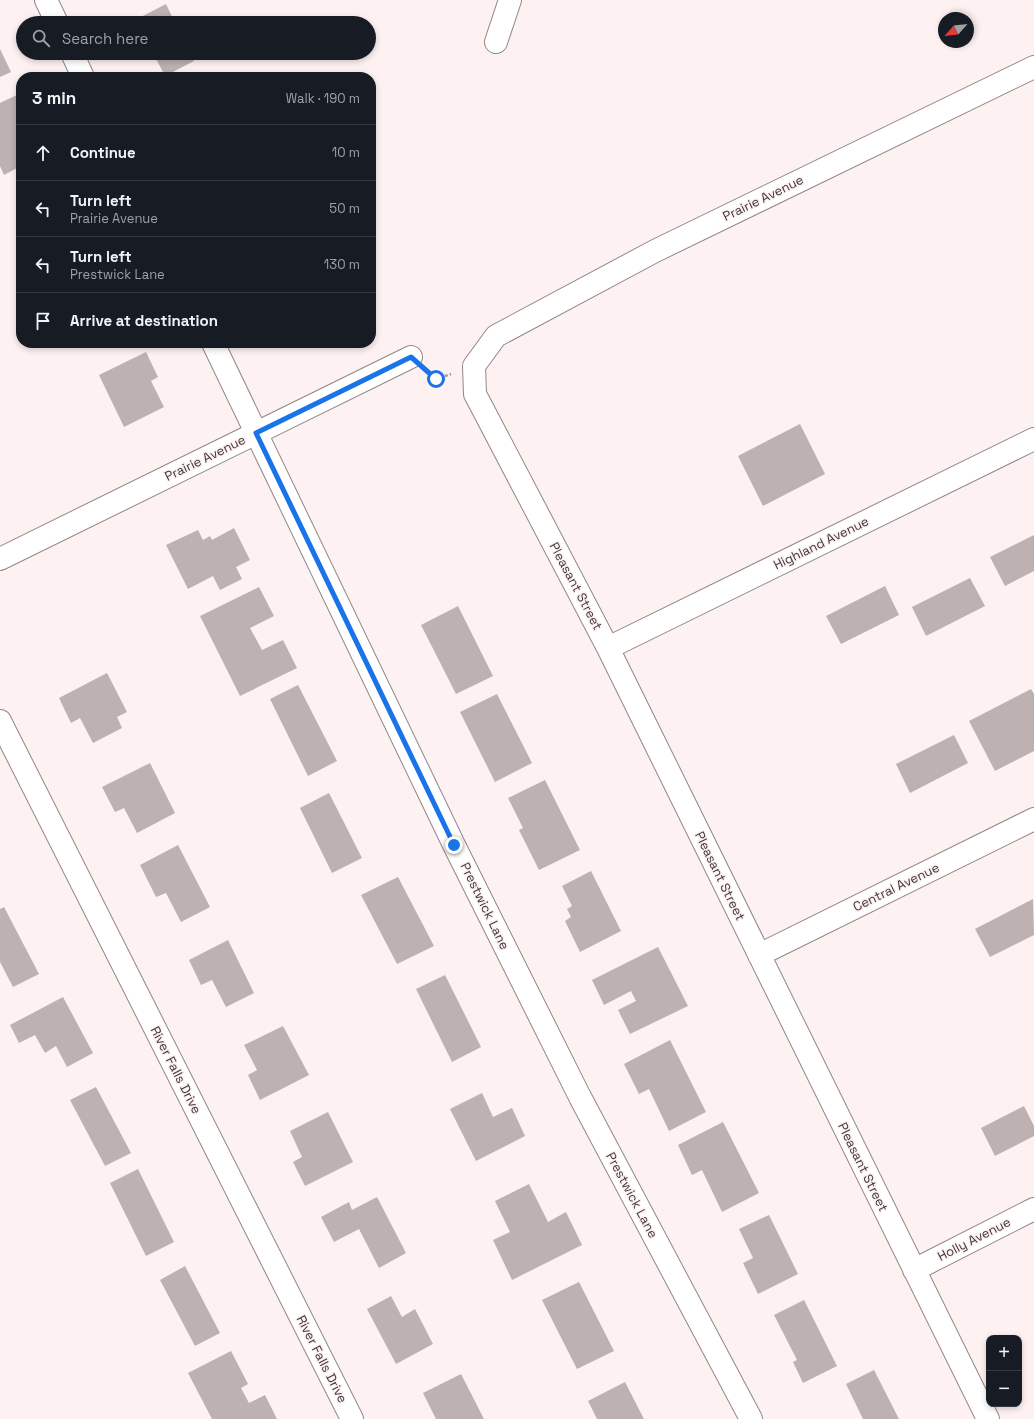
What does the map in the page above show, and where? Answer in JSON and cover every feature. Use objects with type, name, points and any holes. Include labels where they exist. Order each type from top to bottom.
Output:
[{"type":"street","points":[[46,0],[54,16]]},
{"type":"street","points":[[496,42],[510,0]]},
{"type":"street","points":[[75,60],[81,72]]},
{"type":"street","name":"Prairie Avenue","points":[[474,366],[496,336],[655,251],[1034,67]]},
{"type":"street","name":"Prestwick Lane","points":[[215,348],[454,845],[580,1097],[751,1419]]},
{"type":"street","name":"Prairie Avenue","points":[[0,559],[411,357]]},
{"type":"street","name":"Pleasant Street","points":[[474,366],[475,394],[608,648],[988,1419]]},
{"type":"street","name":"Highland Avenue","points":[[608,648],[1034,439]]},
{"type":"street","name":"River Falls Drive","points":[[0,721],[352,1419]]},
{"type":"street","name":"Central Avenue","points":[[759,955],[1034,819]]},
{"type":"street","name":"Holly Avenue","points":[[914,1270],[1034,1209]]},
{"type":"path","points":[[411,357],[436,379],[474,366]]},
{"type":"building","points":[[166,4],[172,16],[143,16]]},
{"type":"building","points":[[0,49],[11,72],[0,77]]},
{"type":"building","points":[[157,60],[194,61],[173,72],[163,72]]},
{"type":"building","points":[[16,95],[16,169],[4,175],[0,166],[0,103]]},
{"type":"building","points":[[146,352],[158,377],[151,381],[164,407],[124,427],[99,375]]},
{"type":"building","points":[[800,424],[825,474],[763,506],[738,456]]},
{"type":"building","points":[[234,528],[250,560],[236,567],[242,579],[220,590],[213,576],[188,589],[166,545],[198,530],[203,540],[210,536],[212,540]]},
{"type":"building","points":[[1034,535],[1034,571],[1005,586],[990,557]]},
{"type":"building","points":[[970,578],[985,606],[926,636],[912,607]]},
{"type":"building","points":[[885,586],[899,615],[841,644],[826,616]]},
{"type":"building","points":[[259,587],[274,616],[250,628],[262,650],[283,640],[297,668],[240,696],[200,616]]},
{"type":"building","points":[[458,606],[493,676],[456,694],[421,625]]},
{"type":"building","points":[[107,673],[127,712],[117,717],[122,728],[93,743],[80,718],[71,723],[59,698]]},
{"type":"building","points":[[298,685],[337,761],[308,776],[270,699]]},
{"type":"building","points":[[1031,689],[1034,694],[1034,751],[995,771],[969,721]]},
{"type":"building","points":[[497,694],[532,763],[495,782],[460,712]]},
{"type":"building","points":[[954,735],[968,763],[910,793],[896,764]]},
{"type":"building","points":[[150,763],[175,813],[137,833],[124,808],[115,812],[102,787]]},
{"type":"building","points":[[545,780],[580,850],[539,870],[519,830],[523,828],[508,798]]},
{"type":"building","points":[[329,793],[362,858],[332,873],[300,808]]},
{"type":"building","points":[[178,845],[210,907],[181,922],[166,893],[156,897],[140,865]]},
{"type":"building","points":[[591,871],[621,931],[580,952],[565,921],[571,917],[567,909],[572,906],[562,886]]},
{"type":"building","points":[[398,877],[434,946],[397,964],[361,895]]},
{"type":"building","points":[[1033,899],[1034,935],[990,957],[975,929]]},
{"type":"building","points":[[4,907],[39,974],[13,987],[0,962],[0,909]]},
{"type":"building","points":[[228,940],[254,993],[226,1007],[212,980],[201,985],[189,960]]},
{"type":"building","points":[[658,947],[688,1006],[630,1034],[618,1010],[636,1001],[631,991],[604,1005],[592,980]]},
{"type":"building","points":[[445,975],[481,1047],[452,1062],[416,989]]},
{"type":"building","points":[[63,997],[93,1053],[67,1067],[56,1046],[45,1053],[35,1035],[19,1043],[10,1025]]},
{"type":"building","points":[[283,1026],[309,1075],[260,1100],[248,1075],[257,1070],[244,1045]]},
{"type":"building","points":[[670,1040],[706,1112],[669,1131],[649,1089],[639,1094],[624,1064]]},
{"type":"building","points":[[96,1087],[131,1153],[105,1166],[70,1100]]},
{"type":"building","points":[[482,1093],[493,1117],[512,1108],[525,1136],[476,1161],[450,1109]]},
{"type":"building","points":[[1024,1106],[1034,1126],[1034,1136],[995,1156],[981,1128]]},
{"type":"building","points":[[328,1112],[353,1162],[305,1186],[293,1162],[302,1157],[290,1131]]},
{"type":"building","points":[[723,1122],[759,1193],[722,1212],[702,1170],[692,1175],[678,1145]]},
{"type":"building","points":[[138,1169],[174,1242],[146,1256],[110,1183]]},
{"type":"building","points":[[529,1184],[548,1222],[566,1212],[582,1245],[512,1280],[493,1240],[510,1232],[495,1201]]},
{"type":"building","points":[[377,1197],[406,1253],[379,1268],[359,1229],[334,1242],[321,1217],[349,1202],[352,1210]]},
{"type":"building","points":[[769,1215],[798,1274],[758,1294],[743,1263],[753,1258],[739,1229]]},
{"type":"building","points":[[185,1266],[220,1333],[195,1346],[160,1280]]},
{"type":"building","points":[[579,1282],[614,1351],[577,1369],[542,1300]]},
{"type":"building","points":[[391,1296],[402,1317],[415,1309],[433,1344],[396,1364],[367,1309]]},
{"type":"building","points":[[804,1300],[837,1366],[803,1383],[793,1362],[797,1360],[774,1315]]},
{"type":"building","points":[[231,1351],[248,1384],[241,1388],[249,1403],[265,1395],[277,1419],[212,1419],[188,1373]]},
{"type":"building","points":[[874,1370],[899,1419],[863,1419],[846,1384]]},
{"type":"building","points":[[461,1374],[484,1419],[436,1419],[423,1393]]},
{"type":"building","points":[[625,1382],[644,1419],[597,1419],[588,1401]]},
{"type":"route","points":[[436,379],[411,357],[256,433],[454,845]]}]
